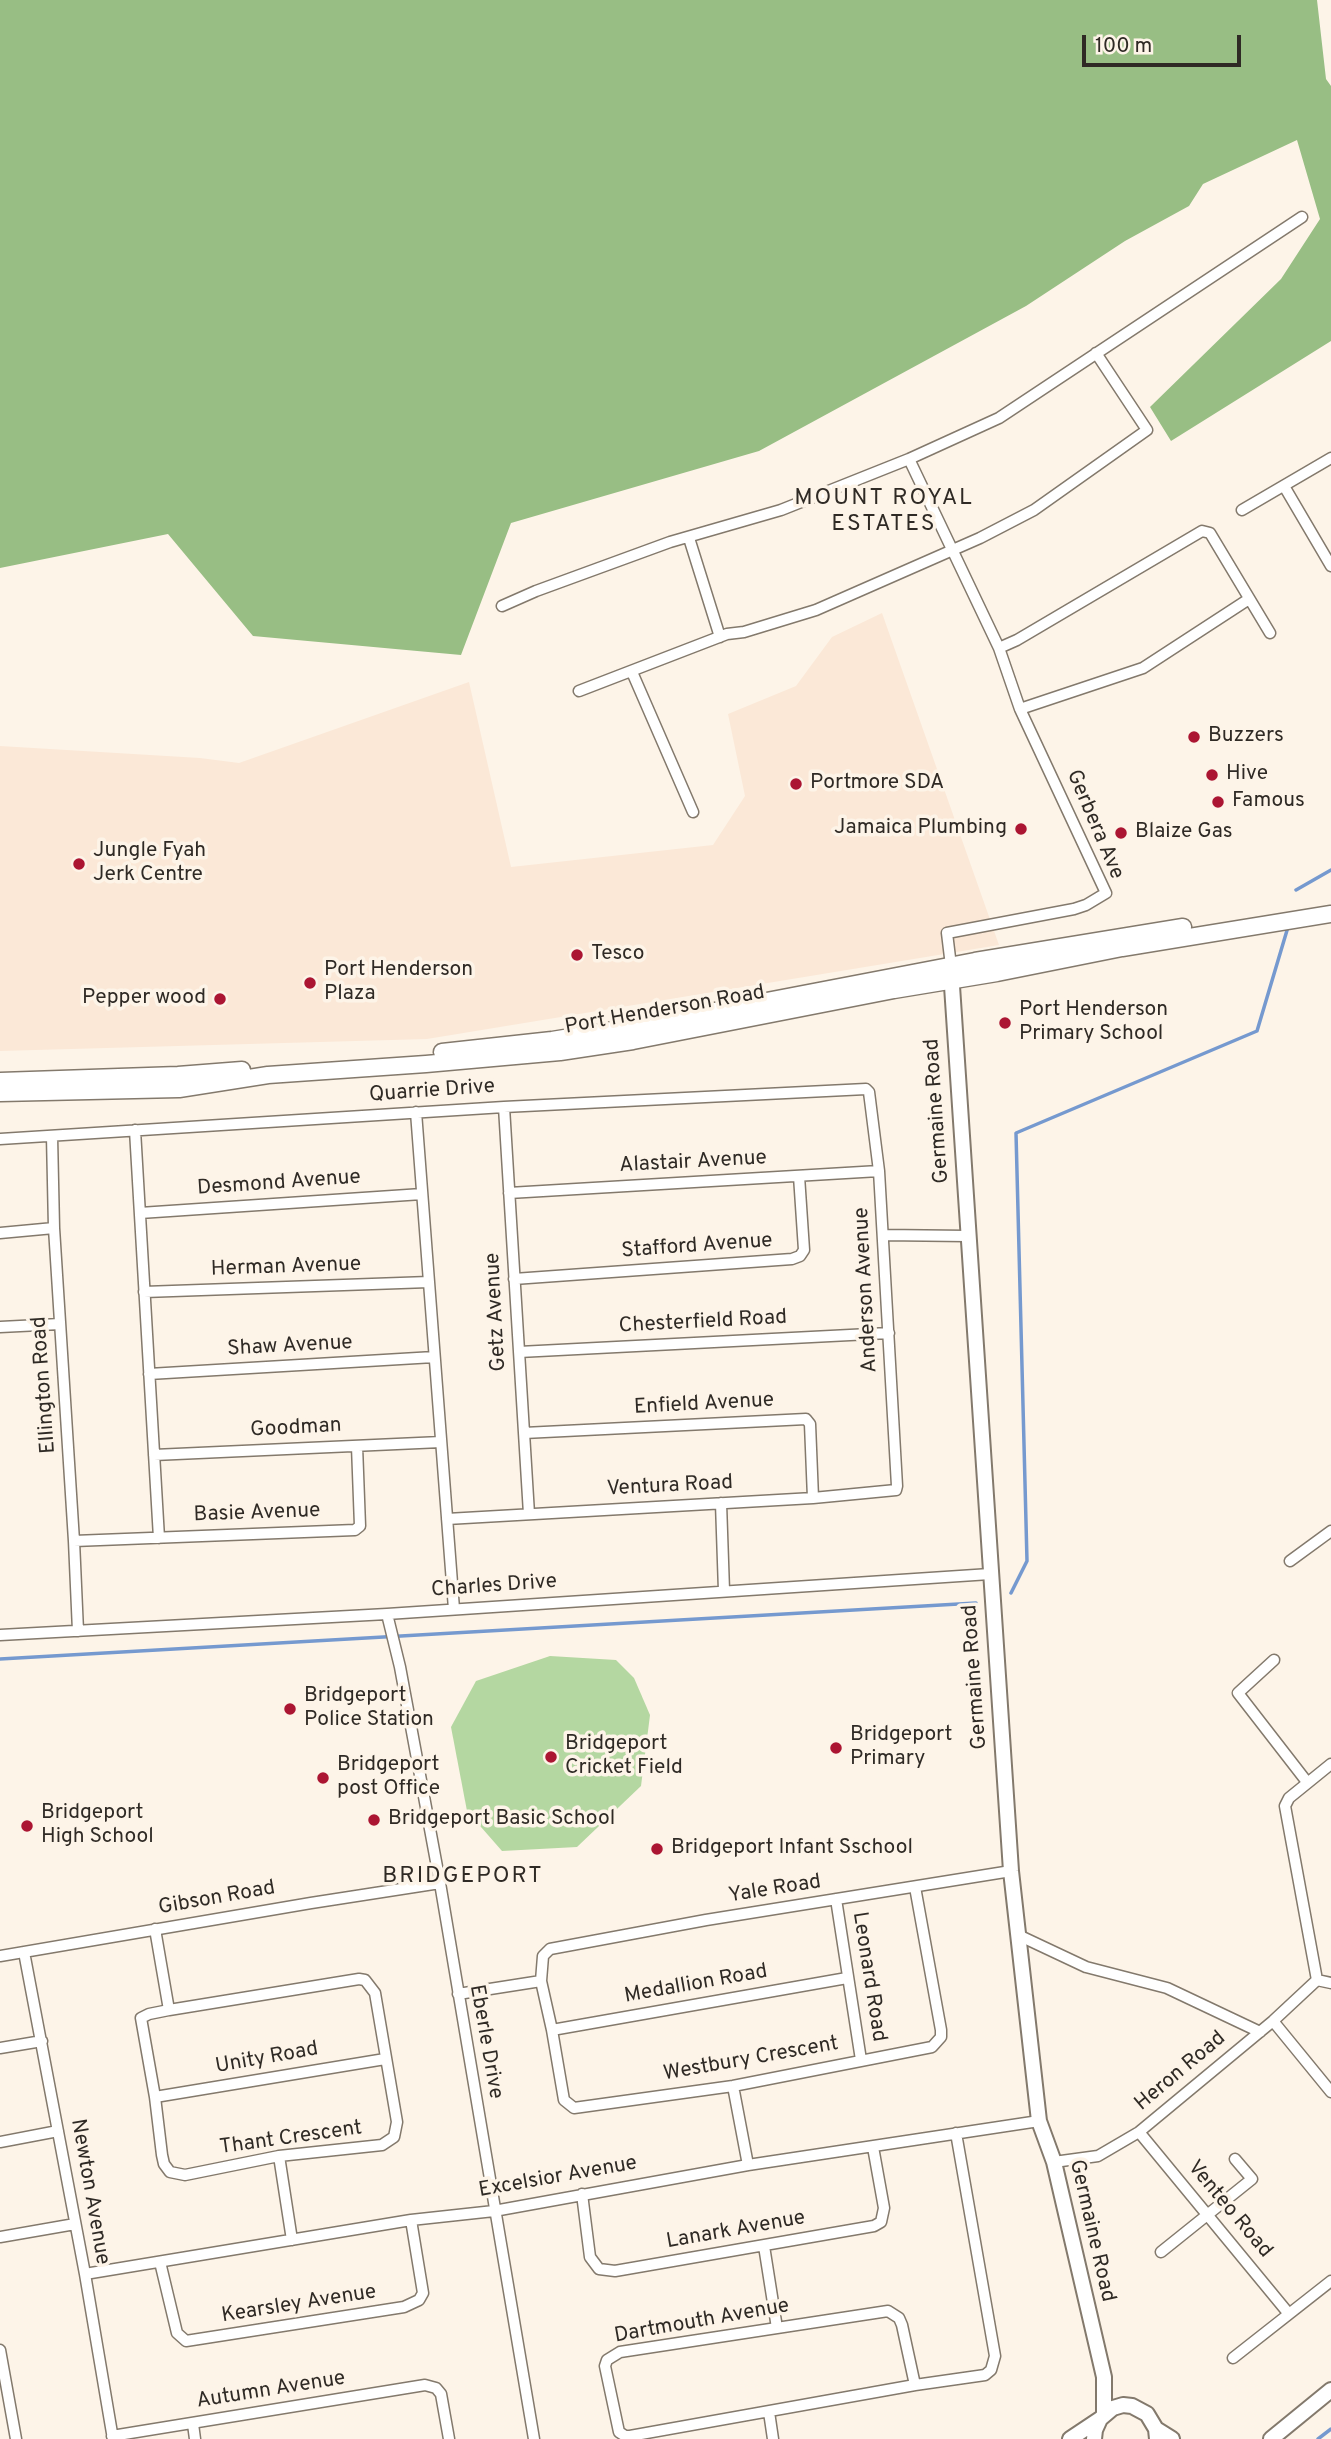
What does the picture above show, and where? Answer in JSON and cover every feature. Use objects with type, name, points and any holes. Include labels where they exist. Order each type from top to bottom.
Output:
[{"type":"main road","name":"Port Henderson Road","points":[[0,1081],[178,1075],[427,1054],[552,1040],[951,973],[1331,904]]},
{"type":"main road","name":"Port Henderson Road","points":[[0,1093],[180,1089],[268,1075],[543,1054],[633,1041],[894,990],[951,973],[1331,914]]},
{"type":"street","points":[[502,606],[536,590],[670,542],[781,510],[909,459],[999,418],[1302,217]]},
{"type":"street","points":[[579,691],[720,637],[816,610],[952,550],[1034,510],[1145,432],[1146,427],[1096,353]]},
{"type":"street","points":[[1242,510],[1331,458]]},
{"type":"street","name":"Gerbera Ave","points":[[909,459],[999,648],[1020,709],[1106,893],[1086,905],[947,933],[951,973]]},
{"type":"street","points":[[1284,486],[1331,566]]},
{"type":"street","points":[[999,648],[1202,531],[1210,533],[1270,634]]},
{"type":"street","points":[[688,538],[720,637]]},
{"type":"street","points":[[1020,709],[1143,668],[1249,598]]},
{"type":"street","points":[[632,672],[693,812]]},
{"type":"street","name":"Germaine Road","points":[[951,973],[1011,1871],[1039,2121],[1054,2162],[1104,2377],[1102,2416],[1094,2439]]},
{"type":"street","name":"Quarrie Drive","points":[[0,1139],[416,1112],[866,1089]]},
{"type":"street","name":"Anderson Avenue","points":[[866,1089],[869,1092],[879,1171],[896,1490]]},
{"type":"street","name":"Getz Avenue","points":[[504,1107],[529,1514]]},
{"type":"street","points":[[416,1112],[454,1609]]},
{"type":"street","points":[[135,1130],[159,1538]]},
{"type":"street","name":"Ellington Road","points":[[52,1136],[54,1228],[78,1631]]},
{"type":"street","name":"Alastair Avenue","points":[[509,1193],[879,1171]]},
{"type":"street","name":"Stafford Avenue","points":[[514,1279],[792,1259],[800,1256],[804,1250],[799,1176]]},
{"type":"street","name":"Desmond Avenue","points":[[140,1213],[422,1194]]},
{"type":"street","points":[[0,1233],[54,1228]]},
{"type":"street","points":[[883,1235],[967,1236]]},
{"type":"street","name":"Herman Avenue","points":[[144,1292],[429,1282]]},
{"type":"street","points":[[0,1328],[60,1324]]},
{"type":"street","name":"Chesterfield Road","points":[[519,1352],[889,1333]]},
{"type":"street","name":"Shaw Avenue","points":[[149,1374],[434,1357]]},
{"type":"street","name":"Enfield Avenue","points":[[524,1433],[806,1419],[810,1424],[813,1498]]},
{"type":"street","name":"Goodman","points":[[154,1455],[441,1442]]},
{"type":"street","name":"Basie Avenue","points":[[74,1541],[358,1529],[357,1446]]},
{"type":"street","name":"Ventura Road","points":[[447,1520],[813,1498],[896,1490]]},
{"type":"street","points":[[720,1503],[724,1591]]},
{"type":"street","points":[[1290,1561],[1330,1535]]},
{"type":"street","name":"Charles Drive","points":[[0,1635],[387,1614],[990,1574]]},
{"type":"street","name":"Eberle Drive","points":[[387,1614],[440,1883],[534,2439]]},
{"type":"street","points":[[1274,1660],[1238,1693],[1307,1782]]},
{"type":"street","points":[[1331,1764],[1289,1798],[1285,1806],[1317,1980],[1331,1983]]},
{"type":"street","name":"Yale Road","points":[[546,1952],[556,1947],[1011,1871]]},
{"type":"street","name":"Gibson Road","points":[[0,1956],[440,1883]]},
{"type":"street","name":"Westbury Crescent","points":[[546,1952],[541,1961],[541,1981],[564,2099],[574,2108],[733,2086],[932,2047],[941,2037],[915,1886]]},
{"type":"street","name":"Leonard Road","points":[[836,1899],[861,2060]]},
{"type":"street","points":[[155,1929],[169,2010]]},
{"type":"street","points":[[1018,1935],[1086,1967],[1143,1980],[1176,1992],[1260,2032]]},
{"type":"street","name":"Newton Avenue","points":[[24,1952],[85,2274],[112,2437]]},
{"type":"street","name":"Medallion Road","points":[[552,2029],[847,1978]]},
{"type":"street","name":"Thant Crescent","points":[[351,1980],[365,1980],[375,1993],[397,2122],[394,2137],[382,2146],[279,2156],[185,2175],[170,2172],[162,2155],[156,2097],[141,2022],[144,2015],[169,2010],[351,1980]]},
{"type":"street","name":"Heron Road","points":[[1054,2162],[1098,2156],[1139,2132],[1273,2021],[1317,1980]]},
{"type":"street","points":[[458,1994],[541,1981]]},
{"type":"street","points":[[1273,2021],[1331,2092]]},
{"type":"street","points":[[0,2048],[42,2041]]},
{"type":"street","name":"Unity Road","points":[[156,2097],[385,2059]]},
{"type":"street","points":[[733,2086],[748,2165]]},
{"type":"street","name":"Excelsior Avenue","points":[[85,2274],[411,2220],[494,2211],[748,2165],[1039,2121]]},
{"type":"street","points":[[0,2142],[58,2131]]},
{"type":"street","name":"Venteo Road","points":[[1139,2132],[1289,2314]]},
{"type":"street","name":"Dartmouth Avenue","points":[[915,2385],[900,2318],[894,2313],[882,2312],[620,2352],[607,2360],[605,2366],[619,2431],[625,2436],[915,2385],[978,2377],[992,2371],[995,2356],[956,2133]]},
{"type":"street","name":"Lanark Avenue","points":[[582,2194],[590,2257],[598,2269],[606,2272],[867,2228],[881,2222],[884,2208],[873,2147]]},
{"type":"street","points":[[279,2156],[292,2240]]},
{"type":"street","points":[[1161,2252],[1252,2179],[1234,2159]]},
{"type":"street","name":"Kearsley Avenue","points":[[160,2262],[177,2333],[186,2342],[404,2307],[419,2300],[423,2293],[411,2220]]},
{"type":"street","points":[[0,2237],[75,2224]]},
{"type":"street","points":[[764,2246],[777,2328]]},
{"type":"street","points":[[1233,2358],[1331,2281]]},
{"type":"street","points":[[0,2350],[16,2439]]},
{"type":"street","name":"Germaine Road","points":[[1104,2377],[1123,2405]]},
{"type":"street","name":"Autumn Avenue","points":[[112,2437],[425,2385],[436,2388],[440,2394],[449,2439]]},
{"type":"street","points":[[1271,2439],[1331,2390]]},
{"type":"street","points":[[1070,2439],[1113,2408],[1123,2405],[1132,2406],[1147,2414],[1157,2434],[1172,2439]]},
{"type":"street","points":[[769,2412],[773,2439]]},
{"type":"street","points":[[193,2424],[195,2439]]},
{"type":"shaded area","points":[[882,613],[999,945],[427,1039],[0,1051],[0,746],[200,758],[239,763],[469,682],[511,867],[713,845],[745,796],[728,714],[796,686],[832,637]]},
{"type":"green space","points":[[0,0],[1317,0],[1326,79],[1331,86],[1331,341],[1171,441],[1150,407],[1281,279],[1320,219],[1297,140],[1203,184],[1189,206],[1125,241],[1026,306],[759,451],[511,523],[461,655],[253,636],[168,534],[0,568]]},
{"type":"green space","name":"Bridgeport Cricket Field","points":[[550,1656],[616,1660],[634,1678],[650,1715],[641,1786],[577,1847],[502,1851],[467,1811],[451,1727],[476,1681]]},
{"type":"waterway","points":[[1296,890],[1331,870]]},
{"type":"waterway","points":[[1011,1593],[1027,1561],[1016,1133],[1257,1031],[1288,927]]},
{"type":"waterway","points":[[0,1659],[976,1603]]},
{"type":"waterway","points":[[1318,2439],[1331,2429]]},
{"type":"place","name":"Buzzers","points":[[1194,737]]},
{"type":"place","name":"Hive","points":[[1212,775]]},
{"type":"place","name":"Portmore SDA","points":[[796,784]]},
{"type":"place","name":"Famous","points":[[1218,802]]},
{"type":"place","name":"Jamaica Plumbing","points":[[1021,829]]},
{"type":"place","name":"Blaize Gas","points":[[1121,833]]},
{"type":"place","name":"Jungle Fyah Jerk Centre","points":[[79,864]]},
{"type":"place","name":"Tesco","points":[[577,955]]},
{"type":"place","name":"Port Henderson Plaza","points":[[310,983]]},
{"type":"place","name":"Pepper wood","points":[[220,999]]},
{"type":"place","name":"Port Henderson Primary School","points":[[1005,1023]]},
{"type":"place","name":"Bridgeport Police Station","points":[[290,1709]]},
{"type":"place","name":"Bridgeport Primary","points":[[836,1748]]},
{"type":"place","name":"Bridgeport Cricket Field","points":[[551,1757]]},
{"type":"place","name":"Bridgeport post Office","points":[[323,1778]]},
{"type":"place","name":"Bridgeport Basic School","points":[[374,1820]]},
{"type":"place","name":"Bridgeport High School","points":[[27,1826]]},
{"type":"place","name":"Bridgeport Infant Sschool","points":[[657,1849]]},
{"type":"district","name":"MOUNT ROYAL ESTATES","points":[[884,512]]},
{"type":"district","name":"BRIDGEPORT","points":[[463,1877]]}]
